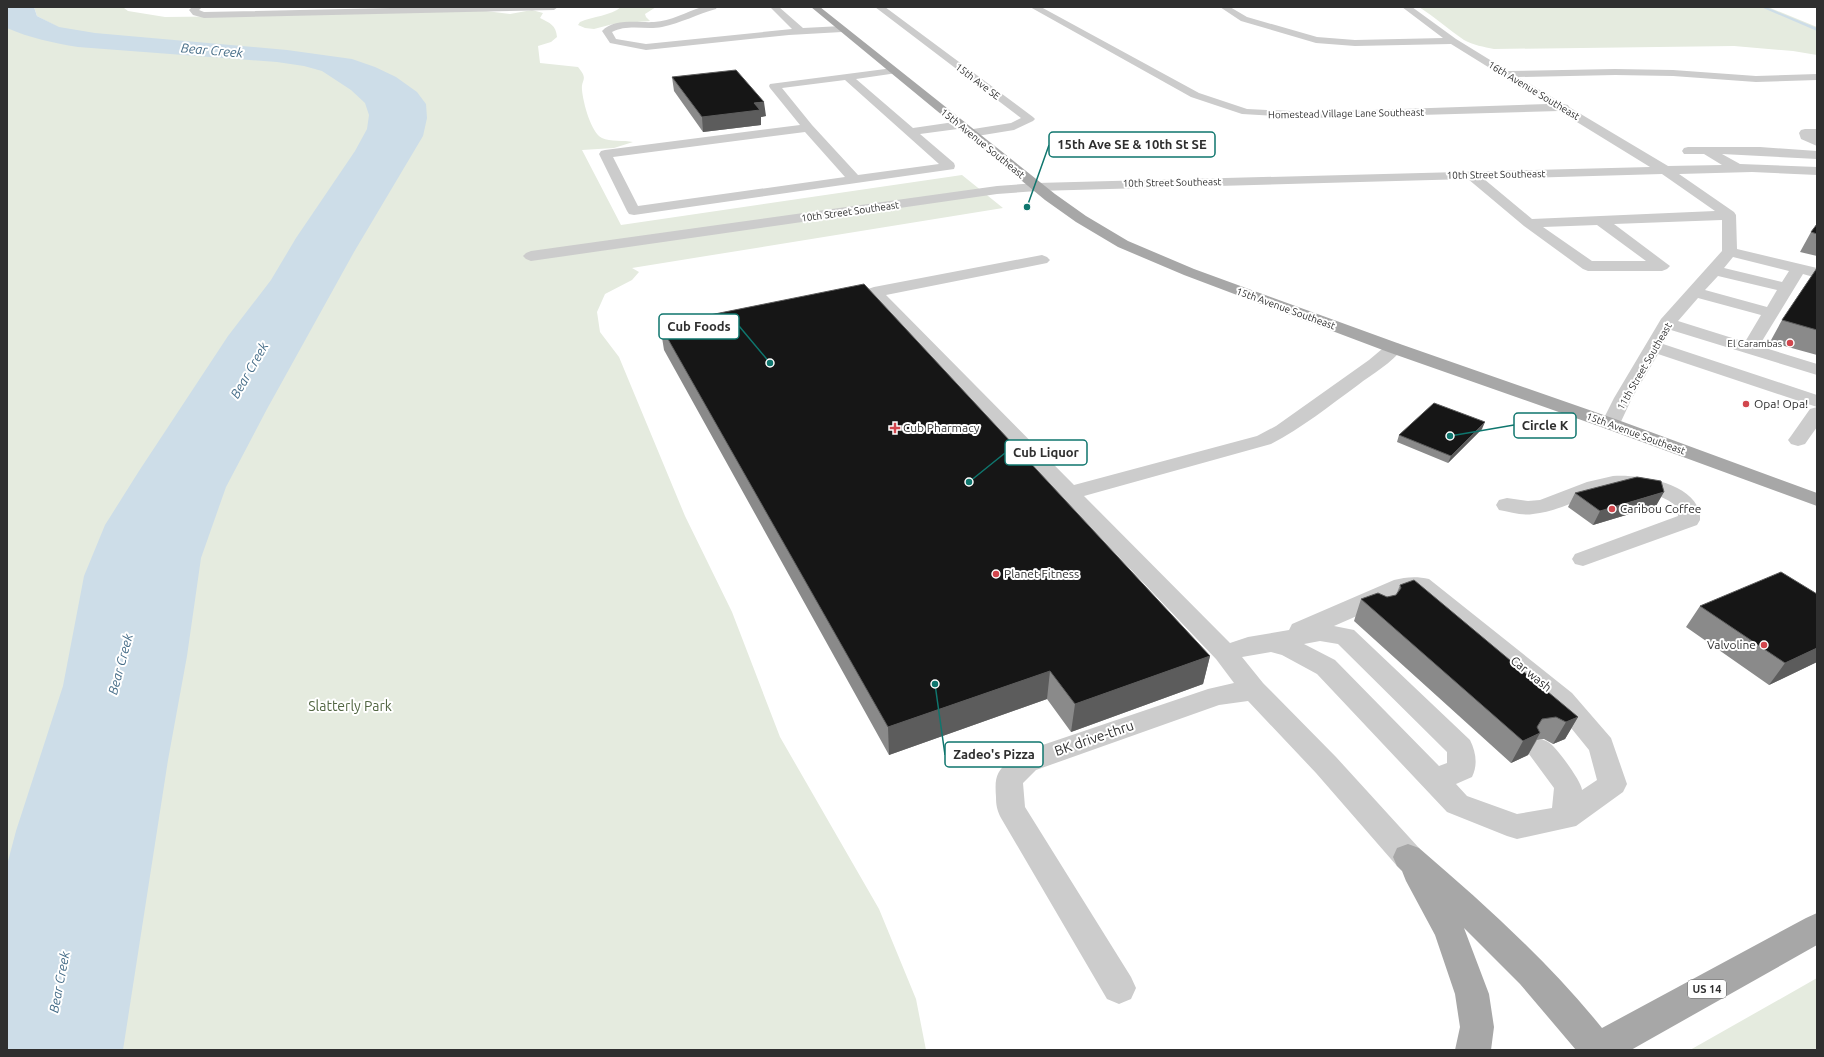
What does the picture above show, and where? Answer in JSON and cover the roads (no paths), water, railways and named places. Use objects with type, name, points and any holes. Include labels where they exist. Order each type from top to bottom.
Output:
[{"type":"main road","name":"15th Avenue Southeast","points":[[815,7],[1037,187],[1081,219],[1123,244],[1150,256],[1394,348],[1611,424],[1817,500]]},
{"type":"main road","points":[[1772,483],[1817,504]]},
{"type":"main road","points":[[1408,857],[1474,914],[1540,981],[1598,1050]]},
{"type":"main road","points":[[1408,857],[1449,930],[1472,994],[1477,1027],[1473,1050]]},
{"type":"main road","name":"US 14","points":[[1598,1050],[1817,928]]},
{"type":"street","points":[[198,7],[193,10],[196,13],[204,15],[554,8]]},
{"type":"street","points":[[713,7],[668,23],[654,25],[626,25],[614,27],[607,31],[613,41],[646,47],[842,29]]},
{"type":"street","points":[[774,7],[801,32]]},
{"type":"street","name":"15th Ave SE","points":[[879,7],[1029,119],[1014,126],[971,133]]},
{"type":"street","name":"Homestead Village Lane Southeast","points":[[1034,7],[1195,96],[1246,112],[1313,115],[1564,107]]},
{"type":"street","points":[[1224,7],[1244,19],[1316,40],[1355,43],[1453,40]]},
{"type":"street","name":"16th Avenue Southeast","points":[[1406,7],[1453,40],[1506,74],[1564,107],[1665,170]]},
{"type":"street","points":[[855,180],[808,128],[774,86],[894,71]]},
{"type":"street","points":[[1506,74],[1629,72],[1673,73],[1756,79],[1817,77]]},
{"type":"street","points":[[808,128],[605,154],[634,211],[949,166],[846,76]]},
{"type":"street","points":[[896,85],[909,83]]},
{"type":"street","points":[[861,89],[876,87]]},
{"type":"street","points":[[910,132],[961,125]]},
{"type":"street","points":[[1817,133],[1805,133],[1805,136],[1817,142]]},
{"type":"street","points":[[1706,150],[1737,168]]},
{"type":"street","points":[[1688,151],[1760,151],[1817,155]]},
{"type":"street","name":"10th Street Southeast","points":[[531,256],[997,190],[1037,187],[1737,168],[1817,171]]},
{"type":"street","points":[[1665,170],[1729,215]]},
{"type":"street","points":[[1471,175],[1529,223],[1588,266],[1662,266],[1601,221]]},
{"type":"street","points":[[1529,223],[1729,215]]},
{"type":"street","points":[[1729,215],[1730,252],[1817,273]]},
{"type":"street","name":"11th Street Southeast","points":[[1611,424],[1623,398],[1655,347],[1668,323],[1730,252]]},
{"type":"street","points":[[1042,260],[874,292],[1225,653],[1254,690],[1326,765],[1408,857]]},
{"type":"street","points":[[1749,349],[1798,269]]},
{"type":"street","points":[[1714,270],[1786,288]]},
{"type":"street","points":[[1695,292],[1771,313]]},
{"type":"street","points":[[1668,323],[1817,370]]},
{"type":"street","points":[[1655,347],[1817,401]]},
{"type":"street","points":[[1070,493],[1264,440],[1283,430],[1394,348]]},
{"type":"street","points":[[1798,440],[1817,413]]},
{"type":"street","points":[[1507,505],[1530,508],[1568,499],[1604,484],[1621,481],[1642,483],[1656,487],[1672,494],[1687,504],[1690,512],[1689,520],[1583,559]]},
{"type":"street","name":"Car wash","points":[[1421,585],[1563,700],[1601,746],[1613,784],[1566,817],[1517,827],[1457,804],[1326,667],[1290,648],[1271,643],[1374,606],[1402,586],[1421,585]]},
{"type":"street","name":"Car wash","points":[[1225,653],[1248,646],[1271,643],[1320,632],[1345,636],[1460,748],[1462,769],[1434,780]]},
{"type":"street","name":"BK drive-thru","points":[[1119,988],[1011,809],[1008,780],[1026,762],[1217,696],[1254,690]]},
{"type":"street","points":[[1540,750],[1568,786],[1566,817]]},
{"type":"water","name":"Bear Creek","points":[[7,7],[34,7],[37,16],[59,27],[95,33],[287,50],[352,59],[375,67],[396,77],[417,92],[426,104],[427,118],[423,136],[354,252],[267,409],[226,487],[201,558],[187,656],[168,760],[123,1050],[7,1050],[7,865],[16,831],[63,686],[84,576],[105,525],[228,336],[271,280],[296,238],[355,151],[367,129],[369,115],[365,103],[351,90],[322,71],[304,66],[277,62],[78,47],[60,44],[16,32],[7,28]]},
{"type":"waterway","points":[[1763,7],[1817,30]]},
{"type":"place","name":"15th Ave SE & 10th St SE","points":[[1027,207]]},
{"type":"place","name":"El Carambas","points":[[1790,343]]},
{"type":"place","name":"Cub Foods","points":[[770,363]]},
{"type":"place","name":"Opa! Opa!","points":[[1746,404]]},
{"type":"place","name":"Cub Pharmacy","points":[[895,428]]},
{"type":"place","name":"Circle K","points":[[1450,436]]},
{"type":"place","name":"Cub Liquor","points":[[969,482]]},
{"type":"place","name":"Caribou Coffee","points":[[1612,509]]},
{"type":"place","name":"Planet Fitness","points":[[996,574]]},
{"type":"place","name":"Valvoline","points":[[1764,645]]},
{"type":"place","name":"Zadeo's Pizza","points":[[935,684]]},
{"type":"park label","name":"Slatterly Park","points":[[350,706]]}]
